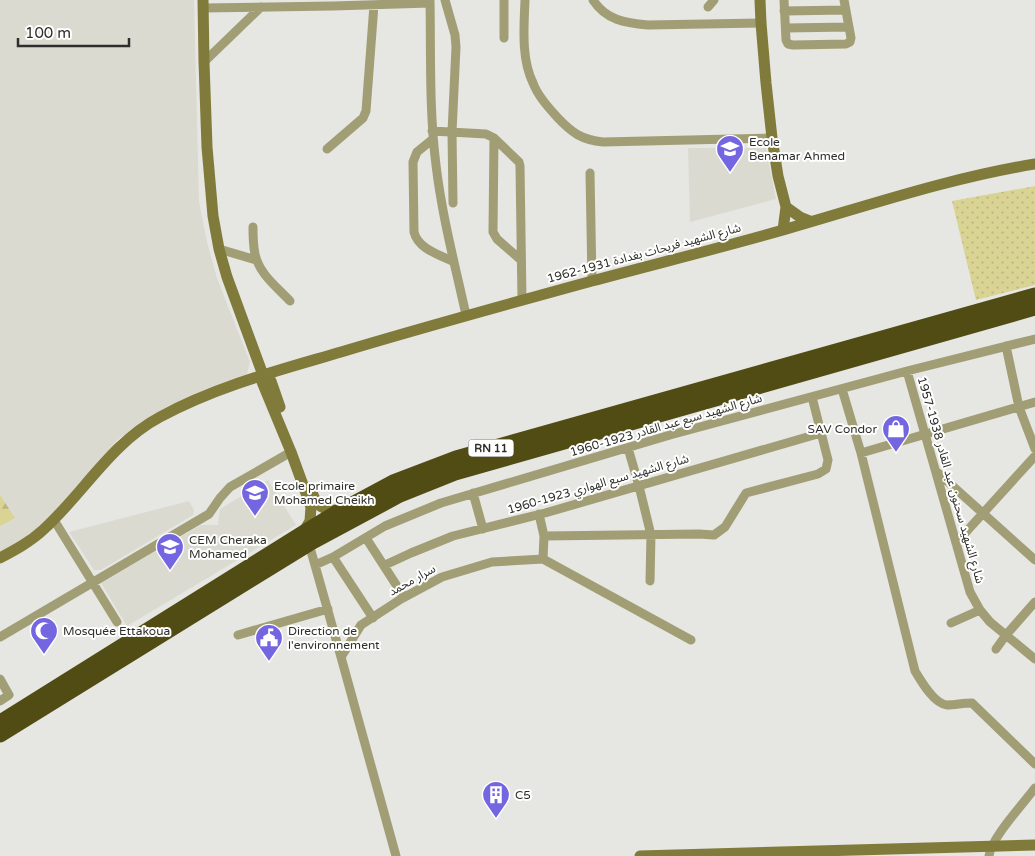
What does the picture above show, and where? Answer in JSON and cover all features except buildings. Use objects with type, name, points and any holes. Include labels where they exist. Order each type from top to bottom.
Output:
[{"type":"highway","name":"RN 11","points":[[0,735],[306,538],[339,511],[393,482],[456,458],[1035,295]]},
{"type":"highway","name":"RN 11","points":[[0,722],[306,538],[455,472],[1035,308]]},
{"type":"main road","points":[[760,0],[772,138],[778,176],[786,207],[783,230]]},
{"type":"main road","points":[[203,4],[212,216],[227,277],[263,375],[271,381],[311,507],[306,538]]},
{"type":"main road","name":"شارع الشهيد فريحات بغدادة 1931-1962","points":[[0,558],[33,538],[54,520],[130,437],[160,417],[211,393],[263,375],[466,315],[783,230],[946,182],[1035,164]]},
{"type":"main road","points":[[786,207],[795,214],[810,221]]},
{"type":"main road","points":[[293,450],[315,502],[325,509],[339,511]]},
{"type":"main road","points":[[640,856],[990,851],[1035,845]]},
{"type":"street","points":[[445,0],[456,47],[452,132],[453,203]]},
{"type":"street","points":[[504,0],[504,38]]},
{"type":"street","points":[[525,0],[524,32],[526,62],[532,82],[548,107],[563,124],[576,134],[592,141],[603,142],[772,138]]},
{"type":"street","points":[[593,0],[597,6],[612,18],[631,24],[761,23]]},
{"type":"street","points":[[784,0],[786,40],[788,44],[793,45],[846,44],[850,42],[851,38],[844,0]]},
{"type":"street","points":[[203,4],[261,7],[430,2],[433,135],[439,189],[466,315]]},
{"type":"street","points":[[327,149],[363,118],[366,111],[374,5]]},
{"type":"street","points":[[204,62],[261,7]]},
{"type":"street","points":[[784,11],[846,10]]},
{"type":"street","points":[[786,28],[849,27]]},
{"type":"street","points":[[454,262],[422,245],[415,237],[413,162],[417,152],[433,135],[452,132],[486,134],[494,138],[516,159],[520,166],[522,300]]},
{"type":"street","points":[[494,138],[494,232],[497,239],[521,260]]},
{"type":"street","points":[[590,173],[592,281]]},
{"type":"street","points":[[253,227],[256,260],[264,273],[290,301]]},
{"type":"street","points":[[219,249],[256,260]]},
{"type":"street","name":"شارع الشهيد سبع عبد القادر 1923-1960","points":[[315,565],[333,557],[384,526],[441,503],[628,448],[812,397],[1035,339]]},
{"type":"street","points":[[1006,346],[1019,407],[1035,449]]},
{"type":"street","name":"شارع الشهيد سحنون عبد القادر 1938-1957","points":[[907,371],[970,592],[980,610],[990,622],[1035,659]]},
{"type":"street","points":[[842,389],[861,453],[915,671],[924,687],[945,705],[972,703],[1035,764]]},
{"type":"street","points":[[544,536],[714,535],[725,527],[746,494],[818,474],[826,469],[828,460],[812,397]]},
{"type":"street","points":[[861,453],[1035,402]]},
{"type":"street","name":"شارع الشهيد سبع الهواري 1923-1960","points":[[385,565],[411,552],[453,536],[539,514],[821,433]]},
{"type":"street","points":[[628,448],[651,535],[650,582]]},
{"type":"street","points":[[0,638],[209,514],[230,487],[293,450]]},
{"type":"street","points":[[956,543],[1035,456]]},
{"type":"street","points":[[936,471],[1035,560]]},
{"type":"street","points":[[473,493],[483,529]]},
{"type":"street","points":[[539,514],[544,536],[543,559],[691,640]]},
{"type":"street","points":[[54,520],[117,622]]},
{"type":"street","points":[[306,538],[328,609],[396,856]]},
{"type":"street","points":[[366,538],[404,597]]},
{"type":"street","points":[[333,557],[373,618]]},
{"type":"street","name":"سرار محمد","points":[[341,657],[361,626],[404,597],[442,577],[492,562],[543,559]]},
{"type":"street","points":[[996,648],[1035,602]]},
{"type":"street","points":[[238,635],[328,609]]},
{"type":"street","points":[[951,623],[980,610]]},
{"type":"street","points":[[0,679],[9,695],[0,700]]},
{"type":"street","points":[[990,851],[999,835],[1035,788]]},
{"type":"shaded area","points":[[0,0],[194,0],[199,202],[217,278],[250,362],[247,374],[119,438],[56,512],[22,540],[0,553]]},
{"type":"shaded area","name":"Ecole Benamar Ahmed","points":[[688,148],[766,148],[776,199],[690,222]]},
{"type":"shaded area","name":"CEM Cheraka Mohamed","points":[[268,480],[296,525],[127,626],[101,583],[201,525],[218,525],[220,509]]},
{"type":"shaded area","points":[[189,501],[194,510],[193,515],[101,570],[94,570],[69,532]]},
{"type":"green space","points":[[1035,186],[1035,285],[976,300],[952,201]]},
{"type":"green space","points":[[0,495],[15,518],[0,526]]},
{"type":"place","name":"Ecole Benamar Ahmed","points":[[730,173]]},
{"type":"place","name":"SAV Condor","points":[[896,453]]},
{"type":"place","name":"Ecole primaire Mohamed Cheikh","points":[[255,517]]},
{"type":"place","name":"CEM Cheraka Mohamed","points":[[170,571]]},
{"type":"place","name":"Mosquée Ettakoua","points":[[44,655]]},
{"type":"place","name":"Direction de l'environnement","points":[[269,662]]},
{"type":"place","name":"C5","points":[[496,819]]}]
